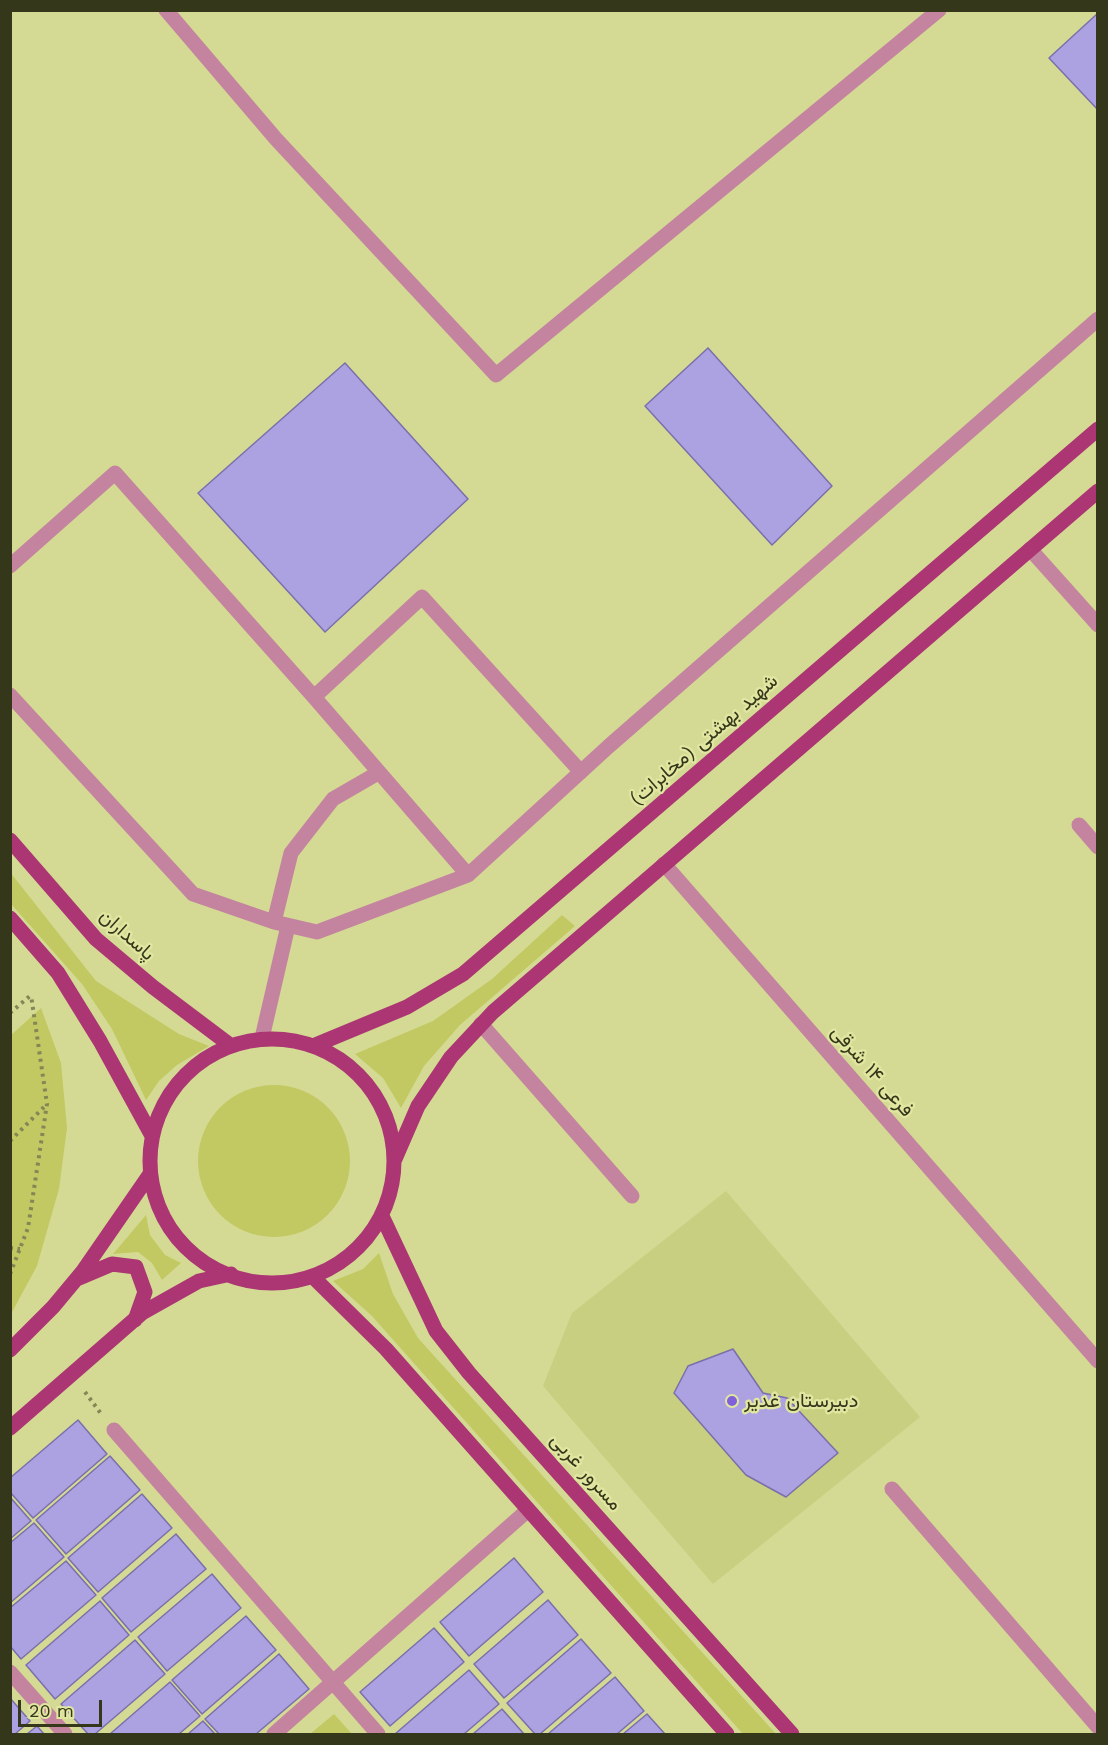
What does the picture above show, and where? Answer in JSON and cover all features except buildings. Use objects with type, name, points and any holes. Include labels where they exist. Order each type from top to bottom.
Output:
[{"type":"main road","name":"شهید بهشتی (مخابرات)","points":[[313,1046],[407,1007],[463,974],[1098,429]]},
{"type":"main road","points":[[395,1159],[418,1106],[451,1057],[493,1012],[1098,491]]},
{"type":"main road","name":"پاسداران","points":[[10,840],[96,939],[153,987],[230,1045]]},
{"type":"main road","points":[[10,918],[58,973],[100,1041],[152,1136]]},
{"type":"main road","points":[[262,1038],[289,1039],[313,1046],[346,1063],[380,1101],[390,1127],[395,1159],[393,1182],[382,1216],[350,1256],[313,1277],[272,1284],[242,1280],[196,1257],[173,1233],[161,1213],[150,1174],[152,1136],[162,1106],[178,1082],[219,1050],[230,1045],[262,1038]]},
{"type":"main road","points":[[10,1350],[78,1278],[150,1174]]},
{"type":"main road","name":"مسرور غربی","points":[[382,1216],[436,1331],[477,1382],[792,1734]]},
{"type":"main road","points":[[78,1278],[112,1264],[136,1267],[145,1292],[135,1320]]},
{"type":"main road","points":[[10,1428],[142,1313],[199,1281],[231,1274]]},
{"type":"main road","points":[[313,1277],[386,1349],[727,1734]]},
{"type":"street","points":[[166,10],[276,139],[496,375],[939,10]]},
{"type":"street","points":[[10,694],[193,894],[281,924],[317,932],[468,875],[581,772],[1098,319]]},
{"type":"street","points":[[10,566],[115,473],[468,875]]},
{"type":"street","points":[[1030,549],[1098,625]]},
{"type":"street","points":[[314,697],[422,597],[581,772]]},
{"type":"street","points":[[262,1038],[291,853],[333,799],[378,773]]},
{"type":"street","points":[[1079,825],[1098,847]]},
{"type":"street","name":"فرعی ۱۴ شرقی","points":[[664,864],[1098,1361]]},
{"type":"street","points":[[481,1024],[632,1196]]},
{"type":"street","points":[[114,1430],[378,1734]]},
{"type":"street","points":[[892,1489],[1095,1717]]},
{"type":"street","points":[[274,1734],[528,1510]]},
{"type":"street","points":[[10,1672],[65,1734]]},
{"type":"path","points":[[10,1014],[31,995],[46,1104],[28,1228],[10,1274]]},
{"type":"path","points":[[10,1141],[46,1104]]},
{"type":"path","points":[[10,1248],[20,1249]]},
{"type":"path","points":[[72,1375],[114,1430]]},
{"type":"shaded area","points":[[10,872],[96,981],[179,1034],[209,1046],[177,1065],[159,1081],[146,1100],[112,1029],[82,984],[11,904]]},
{"type":"shaded area","points":[[562,915],[575,926],[460,1025],[424,1066],[401,1108],[383,1078],[355,1054],[433,1021],[492,979]]},
{"type":"shaded area","points":[[41,1008],[61,1063],[67,1128],[59,1189],[37,1266],[11,1314],[11,1035]]},
{"type":"shaded area","points":[[274,1085],[303,1091],[316,1098],[327,1108],[337,1119],[344,1132],[350,1161],[344,1190],[337,1203],[327,1214],[316,1224],[303,1231],[274,1237],[245,1231],[232,1224],[221,1214],[211,1203],[204,1190],[198,1161],[204,1132],[211,1119],[221,1108],[232,1098],[245,1091]]},
{"type":"shaded area","name":"دبیرستان غدیر","points":[[726,1191],[920,1417],[713,1584],[543,1386],[572,1313]]},
{"type":"shaded area","points":[[146,1215],[150,1235],[165,1255],[181,1263],[162,1280],[152,1263],[138,1252],[113,1254]]},
{"type":"shaded area","points":[[379,1253],[393,1294],[418,1338],[776,1734],[743,1734],[372,1316],[333,1281],[363,1269]]},
{"type":"shaded area","points":[[334,1714],[352,1734],[310,1734]]},
{"type":"place","name":"دبیرستان غدیر","points":[[732,1401]]}]
